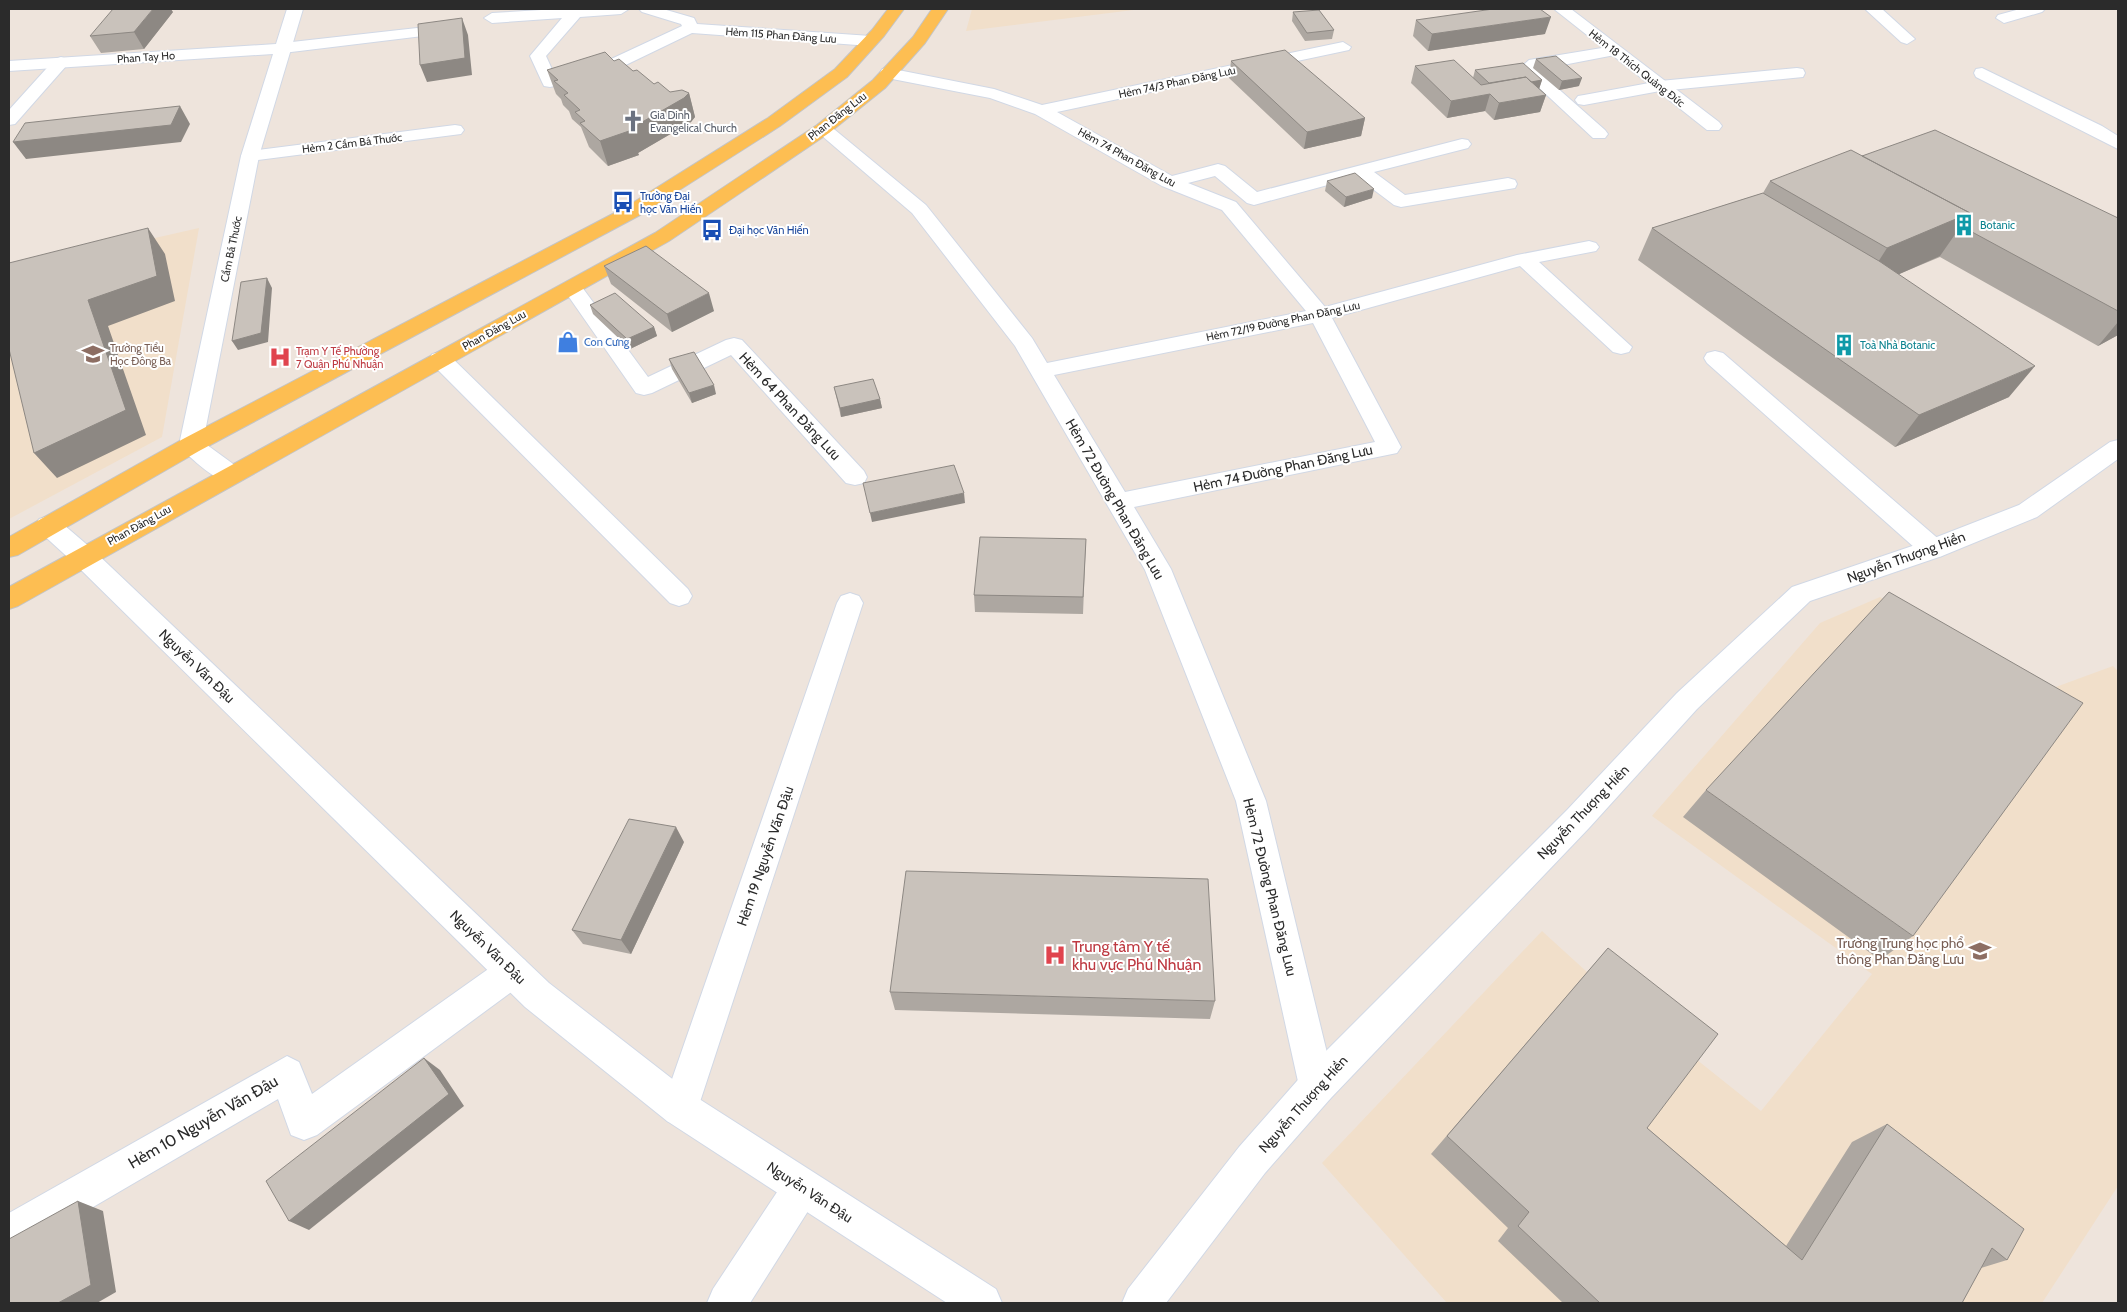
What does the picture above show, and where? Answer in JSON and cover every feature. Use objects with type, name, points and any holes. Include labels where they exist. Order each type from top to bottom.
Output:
[{"type":"main road","points":[[9,548],[191,446],[633,211],[774,122],[842,73],[871,41],[896,9]]},
{"type":"main road","name":"Phan Đăng Lưu","points":[[9,599],[83,556],[662,237],[823,129],[879,84],[918,40],[940,9]]},
{"type":"street","name":"Cầm Bá Thước","points":[[191,446],[250,156],[295,9]]},
{"type":"street","points":[[492,18],[535,13],[574,14],[620,9]]},
{"type":"street","points":[[648,9],[688,20],[690,28]]},
{"type":"street","name":"Hẻm 18 Thích Quảng Đức","points":[[1562,9],[1713,126]]},
{"type":"street","points":[[1873,9],[1907,39]]},
{"type":"street","points":[[2004,18],[2037,9]]},
{"type":"street","name":"Hẻm 115 Phan Đăng Lưu","points":[[574,14],[538,56],[550,82],[599,71],[690,28],[871,41]]},
{"type":"street","name":"Phan Tay Ho","points":[[9,66],[283,48],[417,33]]},
{"type":"street","name":"Hẻm 74/3 Phan Đăng Lưu","points":[[1041,110],[1343,47]]},
{"type":"street","points":[[1599,134],[1527,69],[1534,64],[1614,50]]},
{"type":"street","points":[[9,120],[61,62]]},
{"type":"street","name":"Hẻm 74 Phan Đăng Lưu","points":[[888,73],[994,94],[1041,110],[1169,182],[1229,206],[1320,315]]},
{"type":"street","points":[[1584,100],[1660,86],[1797,73]]},
{"type":"street","points":[[1982,73],[2096,130],[2118,144]]},
{"type":"street","name":"Hẻm 72 Đường Phan Đăng Lưu","points":[[823,129],[919,209],[1024,344],[1158,569],[1251,801],[1317,1086]]},
{"type":"street","name":"Hẻm 2 Cầm Bá Thước","points":[[250,156],[455,130]]},
{"type":"street","points":[[1169,182],[1218,170],[1254,199],[1462,144]]},
{"type":"street","points":[[1360,170],[1401,201],[1508,184]]},
{"type":"street","name":"Hẻm 72/19 Đường Phan Đăng Lưu","points":[[1041,371],[1320,315],[1524,260],[1589,247]]},
{"type":"street","points":[[1524,260],[1621,347]]},
{"type":"street","name":"Hẻm 64 Phan Đăng Lưu","points":[[572,287],[644,388],[734,345],[855,477]]},
{"type":"street","name":"Hẻm 74 Đường Phan Đăng Lưu","points":[[1118,502],[1389,446],[1320,315]]},
{"type":"street","points":[[1715,358],[1933,549]]},
{"type":"street","points":[[440,359],[678,596]]},
{"type":"street","points":[[191,446],[231,475]]},
{"type":"street","name":"Nguyễn Thượng Hiền","points":[[1142,1303],[1252,1160],[1317,1086],[1578,819],[1687,701],[1801,594],[1933,549],[2028,511],[2118,448]]},
{"type":"street","name":"Nguyễn Văn Đậu","points":[[48,526],[83,556],[537,995],[680,1108],[982,1303]]},
{"type":"street","name":"Hẻm 19 Nguyễn Văn Đậu","points":[[680,1108],[850,603]]},
{"type":"street","name":"Hẻm 10 Nguyễn Văn Đậu","points":[[9,1234],[287,1074],[304,1122],[513,971]]},
{"type":"street","points":[[727,1303],[802,1187]]},
{"type":"shaded area","points":[[972,9],[1141,9],[966,31]]},
{"type":"shaded area","name":"Trường Tiểu Học Đông Ba","points":[[199,228],[162,437],[9,519],[9,271]]},
{"type":"shaded area","name":"Trường Trung học phổ thông Phan Đăng Lưu","points":[[1880,597],[2034,695],[2113,666],[2118,671],[2118,1186],[2042,1303],[1447,1303],[1322,1163],[1542,931],[1587,972],[1761,1111],[1872,974],[1652,816],[1820,623]]},
{"type":"building","points":[[113,9],[153,9],[134,32],[90,36]]},
{"type":"building","points":[[1493,9],[1540,9],[1551,17],[1432,34],[1416,20]]},
{"type":"building","points":[[1319,10],[1334,30],[1307,33],[1293,12]]},
{"type":"building","points":[[462,18],[465,58],[420,65],[418,24]]},
{"type":"building","points":[[1285,50],[1365,118],[1307,132],[1231,61]]},
{"type":"building","points":[[605,52],[614,61],[619,59],[633,71],[637,70],[654,84],[658,82],[670,92],[682,90],[689,93],[684,98],[630,129],[632,130],[600,141],[580,123],[585,121],[575,112],[580,110],[564,95],[568,93],[554,81],[558,80],[547,70]]},
{"type":"building","points":[[1556,56],[1582,78],[1562,81],[1536,59]]},
{"type":"building","points":[[1454,60],[1481,85],[1526,77],[1546,95],[1499,103],[1490,94],[1451,101],[1415,66]]},
{"type":"building","points":[[1523,63],[1542,80],[1531,82],[1526,77],[1489,83],[1475,70]]},
{"type":"building","points":[[180,106],[171,125],[13,142],[25,123]]},
{"type":"building","points":[[1935,130],[2118,218],[2118,311],[1961,226],[1970,213],[1862,156]]},
{"type":"building","points":[[1851,150],[1970,213],[1887,248],[1770,181]]},
{"type":"building","points":[[1355,173],[1374,189],[1346,197],[1327,181]]},
{"type":"building","points":[[1763,193],[1879,261],[2035,366],[1919,415],[1652,228]]},
{"type":"building","points":[[148,228],[157,276],[88,300],[126,410],[34,453],[9,349],[9,263]]},
{"type":"building","points":[[646,246],[709,293],[667,314],[604,266]]},
{"type":"building","points":[[267,278],[261,333],[232,341],[241,282]]},
{"type":"building","points":[[615,293],[654,327],[627,339],[590,305]]},
{"type":"building","points":[[694,352],[714,385],[689,393],[669,359]]},
{"type":"building","points":[[873,379],[880,399],[840,408],[834,387]]},
{"type":"building","points":[[954,465],[964,493],[870,513],[863,483]]},
{"type":"building","points":[[980,537],[1086,539],[1083,597],[974,595]]},
{"type":"building","points":[[1889,592],[2083,703],[1913,936],[1706,790]]},
{"type":"building","points":[[629,819],[676,827],[621,940],[572,930]]},
{"type":"building","name":"Trung tâm Y tế khu vực Phú Nhuận","points":[[906,871],[1208,879],[1215,1001],[890,992]]},
{"type":"building","points":[[1608,948],[1718,1034],[1647,1128],[1802,1260],[1887,1124],[2024,1229],[2007,1260],[1992,1248],[1962,1303],[1600,1303],[1518,1226],[1529,1212],[1447,1136]]},
{"type":"building","points":[[424,1058],[449,1094],[289,1221],[266,1181]]},
{"type":"building","points":[[78,1201],[91,1285],[58,1303],[9,1303],[9,1239]]},
{"type":"place","name":"Gia Dinh Evangelical Church","points":[[633,121]]},
{"type":"place","name":"Trường Đại học Văn Hiến","points":[[623,202]]},
{"type":"place","name":"Botanic","points":[[1964,225]]},
{"type":"place","name":"Đại học Văn Hiến","points":[[712,230]]},
{"type":"place","name":"Con Cưng","points":[[568,342]]},
{"type":"place","name":"Toà Nhà Botanic","points":[[1844,345]]},
{"type":"place","name":"Trường Tiểu Học Đông Ba","points":[[93,354]]},
{"type":"place","name":"Trạm Y Tế Phường 7 Quận Phú Nhuận","points":[[280,357]]},
{"type":"place","name":"Trường Trung học phổ thông Phan Đăng Lưu","points":[[1980,951]]},
{"type":"place","name":"Trung tâm Y tế khu vực Phú Nhuận","points":[[1055,955]]}]
